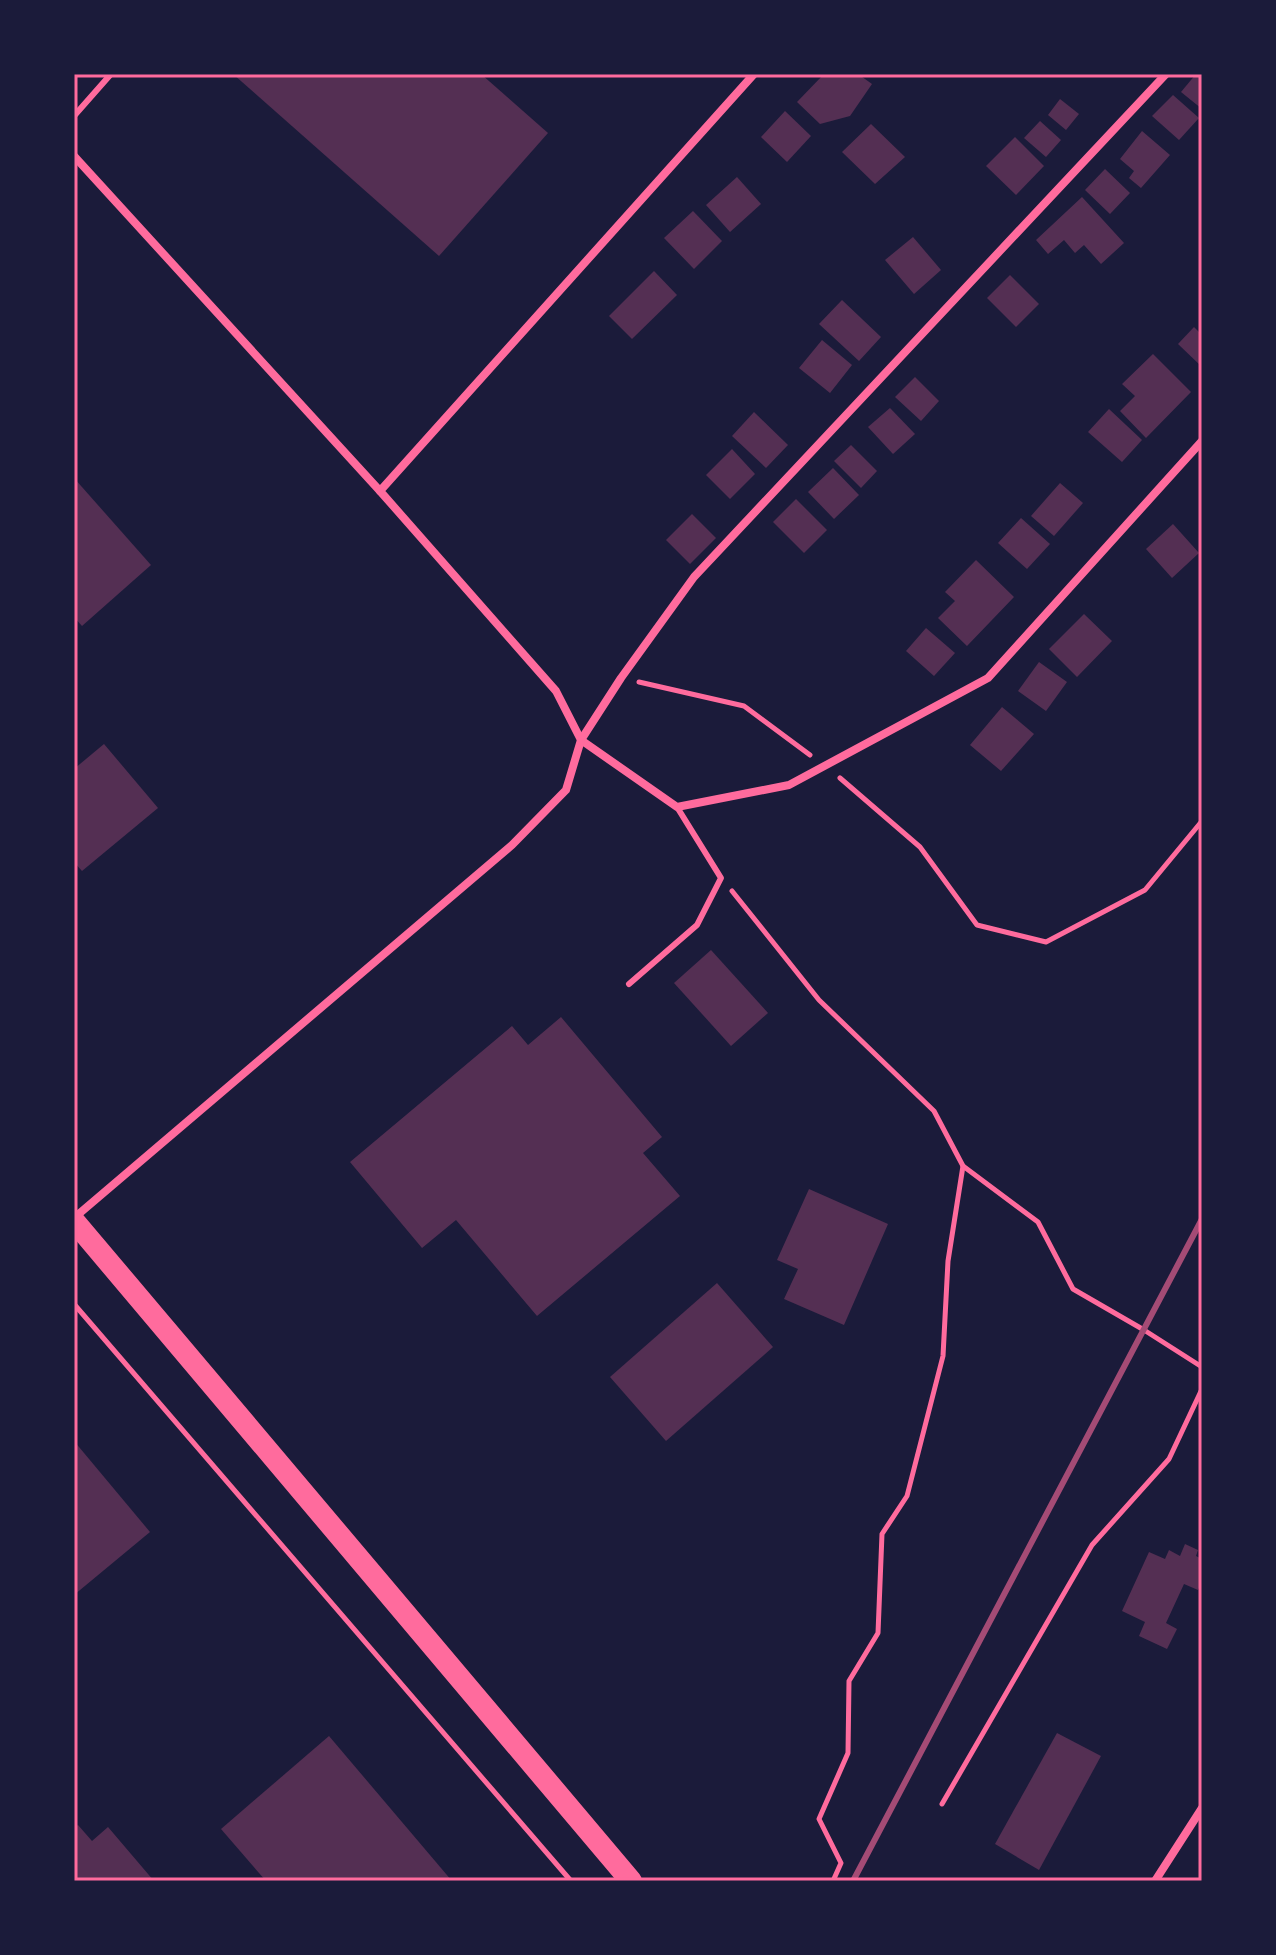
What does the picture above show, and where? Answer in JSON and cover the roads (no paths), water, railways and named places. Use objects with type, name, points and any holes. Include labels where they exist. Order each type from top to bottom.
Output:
[{"type":"highway","points":[[74,1220],[631,1881]]},
{"type":"street","points":[[380,491],[754,74]]},
{"type":"street","points":[[74,1220],[512,845],[566,790],[581,740],[621,678],[694,577],[1166,74]]},
{"type":"street","points":[[74,156],[380,491],[556,691],[581,740],[677,807],[789,785],[988,678],[1202,441]]},
{"type":"street","points":[[1155,1881],[1202,1808]]},
{"type":"lane","points":[[74,116],[111,74]]},
{"type":"lane","points":[[629,984],[697,925],[721,878],[677,807]]},
{"type":"railway","points":[[853,1881],[1202,1219]]}]
